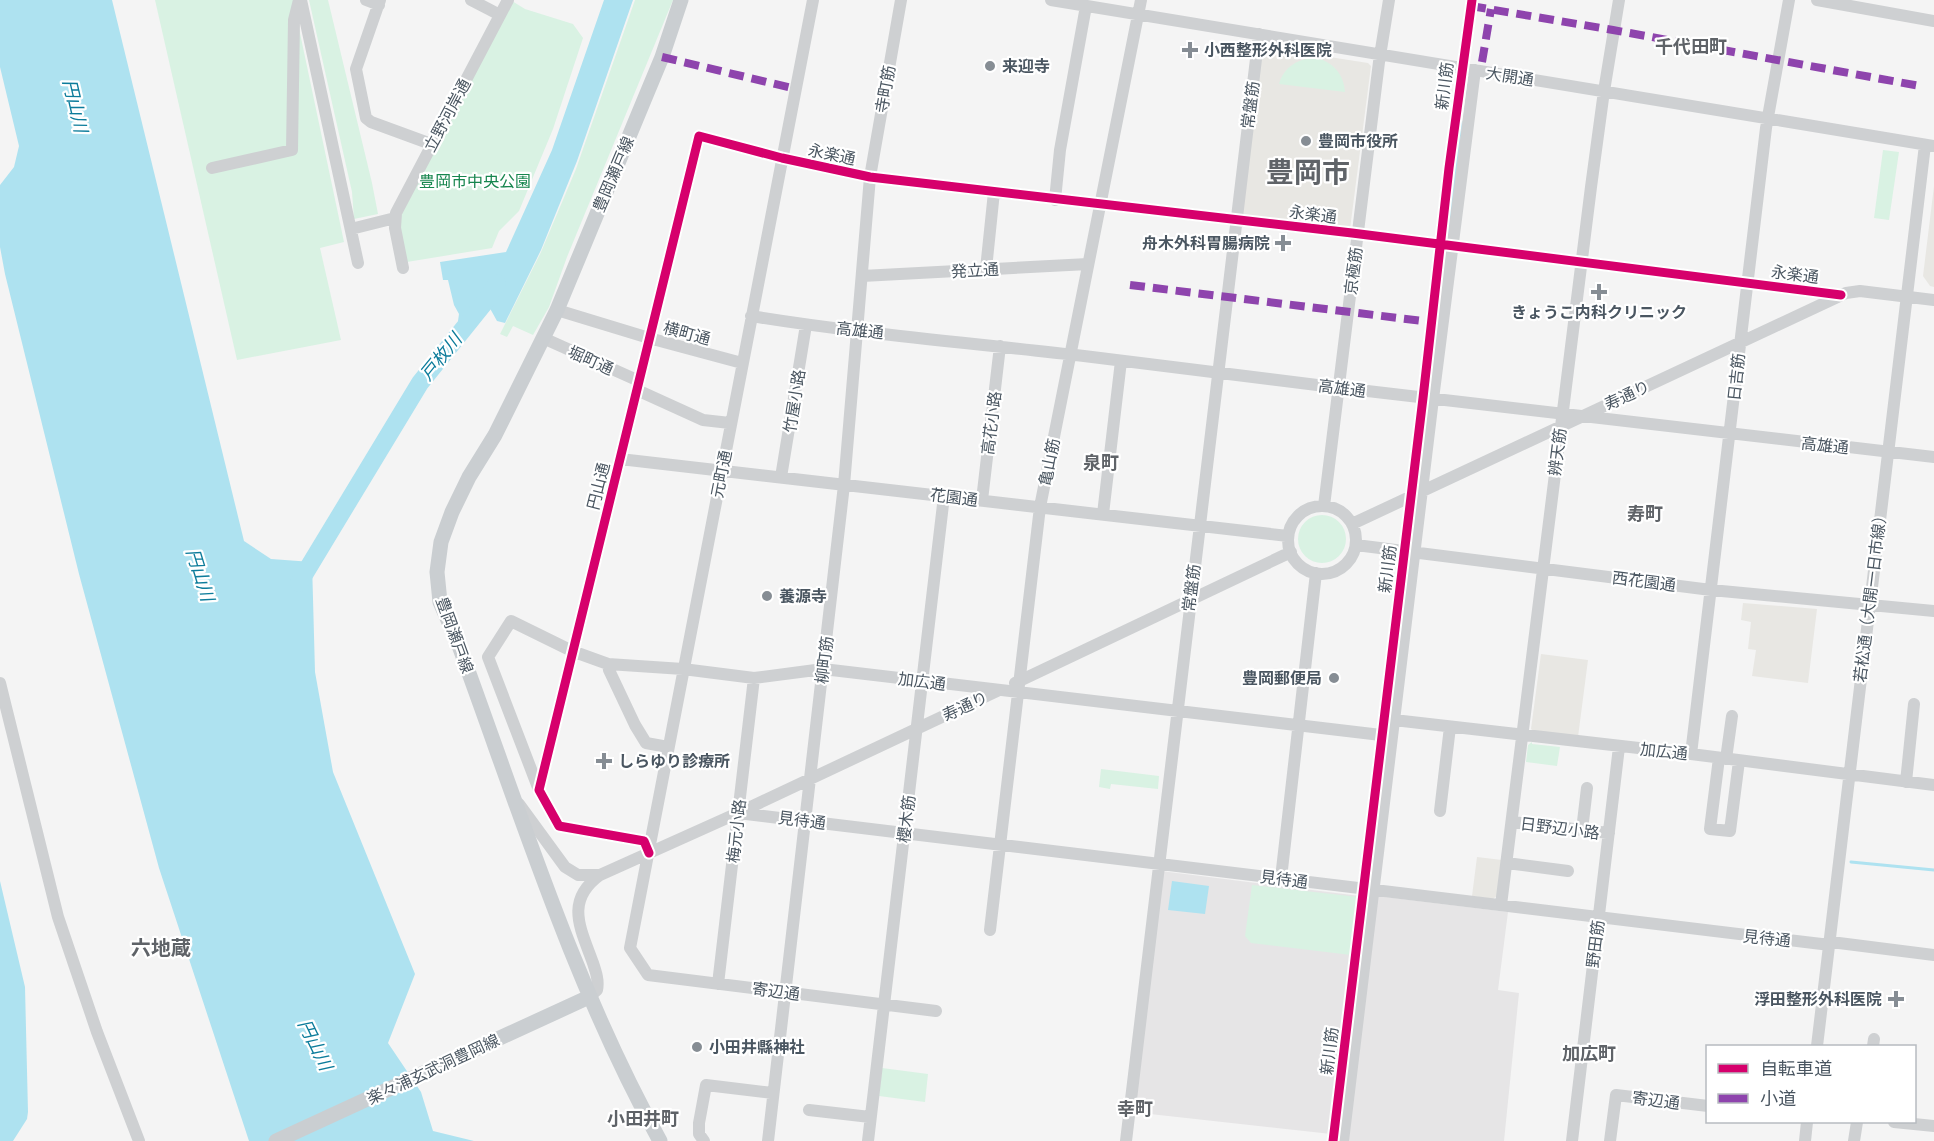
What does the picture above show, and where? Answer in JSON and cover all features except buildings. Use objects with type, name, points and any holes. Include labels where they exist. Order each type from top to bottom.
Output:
[{"type":"main road","name":"豊岡瀬戸線","points":[[660,1141],[583,1000],[515,798],[458,643],[440,602],[437,572],[441,542],[452,512],[469,477],[495,435],[557,309],[662,57],[681,0]]},
{"type":"main road","name":"楽々浦玄武洞豊岡線","points":[[276,1141],[583,1000]]},
{"type":"street","points":[[212,168],[292,150],[294,21],[300,0]]},
{"type":"street","points":[[300,0],[358,263]]},
{"type":"street","points":[[366,0],[379,2],[356,69],[366,118],[370,123],[432,144]]},
{"type":"street","points":[[471,0],[500,15]]},
{"type":"street","name":"立野河岸通","points":[[395,218],[508,0]]},
{"type":"street","name":"元町通","points":[[630,948],[644,855],[668,747],[813,0]]},
{"type":"street","name":"寺町筋","points":[[870,177],[901,0]]},
{"type":"street","name":"大開通","points":[[1051,0],[1930,145]]},
{"type":"street","name":"亀山筋","points":[[990,930],[1040,507],[1141,0]]},
{"type":"street","name":"京極筋","points":[[1324,506],[1380,54],[1389,0]]},
{"type":"street","name":"新川筋","points":[[1333,1141],[1394,720],[1410,552],[1410,497],[1428,398],[1446,246],[1461,68],[1472,0]]},
{"type":"street","name":"辨天筋","points":[[1501,905],[1581,262],[1619,0]]},
{"type":"street","name":"日吉筋","points":[[1691,754],[1767,118],[1789,0]]},
{"type":"street","points":[[1817,0],[1934,21]]},
{"type":"street","points":[[1055,200],[1060,150],[1086,6]]},
{"type":"street","name":"常盤筋","points":[[1126,1141],[1259,34]]},
{"type":"street","name":"新川筋","points":[[1446,246],[1475,70]]},
{"type":"street","name":"円山通","points":[[539,790],[699,136],[782,158]]},
{"type":"street","name":"若松通（大開一日市線）","points":[[1817,1045],[1907,297],[1930,145]]},
{"type":"street","name":"永楽通","points":[[782,158],[870,177],[1358,234],[1841,295]]},
{"type":"street","name":"柳町筋","points":[[768,1141],[844,485],[870,177]]},
{"type":"street","points":[[986,269],[994,192]]},
{"type":"street","points":[[351,229],[395,218],[404,268]]},
{"type":"street","name":"発立通","points":[[862,276],[1088,264]]},
{"type":"street","name":"寿通り","points":[[1352,524],[1561,421],[1580,418],[1841,295],[1857,291],[1907,297]]},
{"type":"street","points":[[1907,297],[1934,300]]},
{"type":"street","name":"横町通","points":[[557,309],[649,338],[742,363]]},
{"type":"street","name":"高雄通","points":[[751,316],[806,325],[1428,398],[1561,421]]},
{"type":"street","name":"竹屋小路","points":[[781,477],[806,325]]},
{"type":"street","name":"堀町通","points":[[543,338],[703,420],[730,423]]},
{"type":"street","name":"高花小路","points":[[982,500],[1000,346]]},
{"type":"street","points":[[1103,514],[1121,361]]},
{"type":"street","name":"新川筋","points":[[1343,1141],[1382,735],[1410,552],[1423,491],[1428,398]]},
{"type":"street","name":"高雄通","points":[[1580,418],[1934,458]]},
{"type":"street","name":"花園通","points":[[620,459],[1288,536]]},
{"type":"street","name":"櫻木筋","points":[[867,1141],[944,496]]},
{"type":"street","points":[[1324,506],[1341,512],[1352,524],[1356,534],[1356,545],[1351,557],[1342,567],[1330,573],[1316,573],[1298,564],[1290,552],[1288,536],[1292,524],[1300,514],[1311,508],[1324,506]]},
{"type":"street","name":"西花園通","points":[[1356,545],[1711,590],[1934,610]]},
{"type":"street","name":"寿通り","points":[[600,875],[999,691],[1019,687],[1290,552]]},
{"type":"street","points":[[1281,878],[1316,573]]},
{"type":"street","name":"加広通","points":[[539,790],[488,657],[511,621],[572,651],[608,664],[683,669],[754,678],[823,669],[999,691]]},
{"type":"street","points":[[608,664],[626,707],[646,743],[668,747]]},
{"type":"street","name":"梅元小路","points":[[718,984],[754,678]]},
{"type":"street","points":[[0,683],[57,917],[97,1032],[139,1141]]},
{"type":"street","points":[[1019,687],[1177,711],[1382,735]]},
{"type":"street","points":[[1905,782],[1914,704]]},
{"type":"street","points":[[1728,759],[1710,829],[1730,831],[1728,759],[1732,716]]},
{"type":"street","name":"加広通","points":[[1394,720],[1934,785]]},
{"type":"street","points":[[1440,811],[1450,727]]},
{"type":"street","name":"野田筋","points":[[1572,1141],[1619,747]]},
{"type":"street","points":[[1582,830],[1587,788]]},
{"type":"street","points":[[539,790],[559,826],[644,841],[644,855]]},
{"type":"street","points":[[515,798],[565,867],[583,876],[600,875]]},
{"type":"street","name":"見待通","points":[[738,813],[1599,918],[1934,954]]},
{"type":"street","name":"日野辺小路","points":[[1512,822],[1609,833]]},
{"type":"street","points":[[1507,863],[1568,871]]},
{"type":"street","points":[[583,1000],[597,990],[597,977],[579,923],[577,910],[586,886],[600,875]]},
{"type":"street","name":"寄辺通","points":[[630,948],[648,975],[936,1011]]},
{"type":"street","points":[[704,1141],[699,1134],[699,1123],[705,1084],[773,1093]]},
{"type":"street","name":"寄辺通","points":[[1610,1141],[1616,1095],[1706,1106]]},
{"type":"street","points":[[809,1110],[870,1118]]},
{"type":"street","points":[[1805,1141],[1807,1123]]},
{"type":"street","points":[[1854,1141],[1857,1123]]},
{"type":"street","points":[[1904,1123],[1934,1126]]},
{"type":"shaded area","name":"豊岡市役所","points":[[1265,47],[1368,63],[1371,66],[1350,229],[1241,215],[1261,50]]},
{"type":"shaded area","points":[[1934,186],[1934,287],[1930,286],[1923,276]]},
{"type":"shaded area","points":[[1743,603],[1817,609],[1808,683],[1752,676],[1756,650],[1748,649],[1751,622],[1741,620]]},
{"type":"shaded area","points":[[1541,654],[1588,660],[1578,737],[1534,732],[1531,729]]},
{"type":"shaded area","points":[[1477,857],[1502,860],[1498,895],[1493,899],[1472,896]]},
{"type":"shaded area","points":[[1161,871],[1360,896],[1331,1134],[1132,1112]]},
{"type":"shaded area","points":[[1377,896],[1508,912],[1498,990],[1519,993],[1504,1141],[1348,1141]]},
{"type":"green space","points":[[155,0],[293,0],[344,242],[320,248],[341,340],[237,360]]},
{"type":"green space","points":[[309,0],[328,0],[378,214],[354,219],[352,192]]},
{"type":"green space","name":"豊岡市中央公園","points":[[635,0],[673,0],[567,257],[549,307],[533,335],[513,326],[507,337],[500,334],[541,252],[576,169]]},
{"type":"green space","name":"豊岡市中央公園","points":[[512,1],[525,9],[573,24],[583,38],[553,129],[519,211],[499,231],[492,248],[407,262],[398,221]]},
{"type":"green space","points":[[1316,58],[1328,62],[1337,70],[1345,92],[1279,84],[1288,68],[1303,60]]},
{"type":"green space","points":[[1883,150],[1899,152],[1889,220],[1874,218]]},
{"type":"green space","points":[[1322,515],[1339,522],[1346,539],[1339,556],[1322,563],[1305,556],[1298,539],[1305,522]]},
{"type":"green space","points":[[1532,742],[1532,744],[1560,747],[1557,766],[1526,762],[1528,745]]},
{"type":"green space","points":[[1101,769],[1159,776],[1158,789],[1111,784],[1110,789],[1099,787]]},
{"type":"green space","points":[[1252,885],[1358,897],[1351,955],[1251,943],[1245,936]]},
{"type":"green space","points":[[882,1068],[928,1074],[925,1102],[879,1096]]},
{"type":"water","name":"円山川","points":[[0,0],[112,0],[244,541],[271,559],[312,562],[315,672],[333,772],[415,974],[388,1043],[421,1092],[433,1131],[474,1141],[249,1141],[159,868],[79,574],[5,274],[0,247],[0,185],[14,167],[19,146],[0,67]]},
{"type":"water","points":[[604,0],[633,0],[577,161],[541,250],[505,323],[497,321],[487,303],[476,306],[464,325],[458,321],[459,314],[454,305],[448,280],[443,280],[440,262],[506,252],[552,150]]},
{"type":"water","points":[[0,881],[25,987],[28,1112],[27,1119],[13,1141],[0,1141]]},
{"type":"water","points":[[1172,881],[1209,886],[1205,914],[1168,910]]},
{"type":"waterway","points":[[1448,234],[1461,122]]},
{"type":"waterway","name":"戸枚川","points":[[299,583],[420,383],[485,302],[497,283]]},
{"type":"waterway","points":[[1851,862],[1934,870]]},
{"type":"marked path","points":[[1471,6],[1920,86]]},
{"type":"marked path","points":[[1482,62],[1491,9]]},
{"type":"marked path","points":[[662,57],[796,89]]},
{"type":"marked path","points":[[1130,285],[1431,322]]},
{"type":"cycle path","points":[[1333,1141],[1449,168],[1472,0]]},
{"type":"cycle path","points":[[649,853],[644,841],[559,826],[539,790],[699,136],[782,158],[870,177],[1352,233],[1841,295]]},
{"type":"place","name":"小西整形外科医院","points":[[1190,50]]},
{"type":"place","name":"来迎寺","points":[[990,66]]},
{"type":"place","name":"豊岡市役所","points":[[1306,141]]},
{"type":"place","name":"舟木外科胃腸病院","points":[[1283,243]]},
{"type":"place","name":"きょうこ内科クリニック","points":[[1599,292]]},
{"type":"place","name":"養源寺","points":[[767,596]]},
{"type":"place","name":"豊岡郵便局","points":[[1334,678]]},
{"type":"place","name":"しらゆり診療所","points":[[604,761]]},
{"type":"place","name":"浮田整形外科医院","points":[[1896,999]]},
{"type":"place","name":"小田井縣神社","points":[[697,1047]]},
{"type":"district","name":"千代田町","points":[[1691,47]]},
{"type":"district","name":"豊岡市","points":[[1308,172]]},
{"type":"district","name":"泉町","points":[[1101,463]]},
{"type":"district","name":"寿町","points":[[1645,514]]},
{"type":"district","name":"六地蔵","points":[[161,948]]},
{"type":"district","name":"加広町","points":[[1589,1054]]},
{"type":"district","name":"幸町","points":[[1135,1109]]},
{"type":"district","name":"小田井町","points":[[643,1119]]}]
